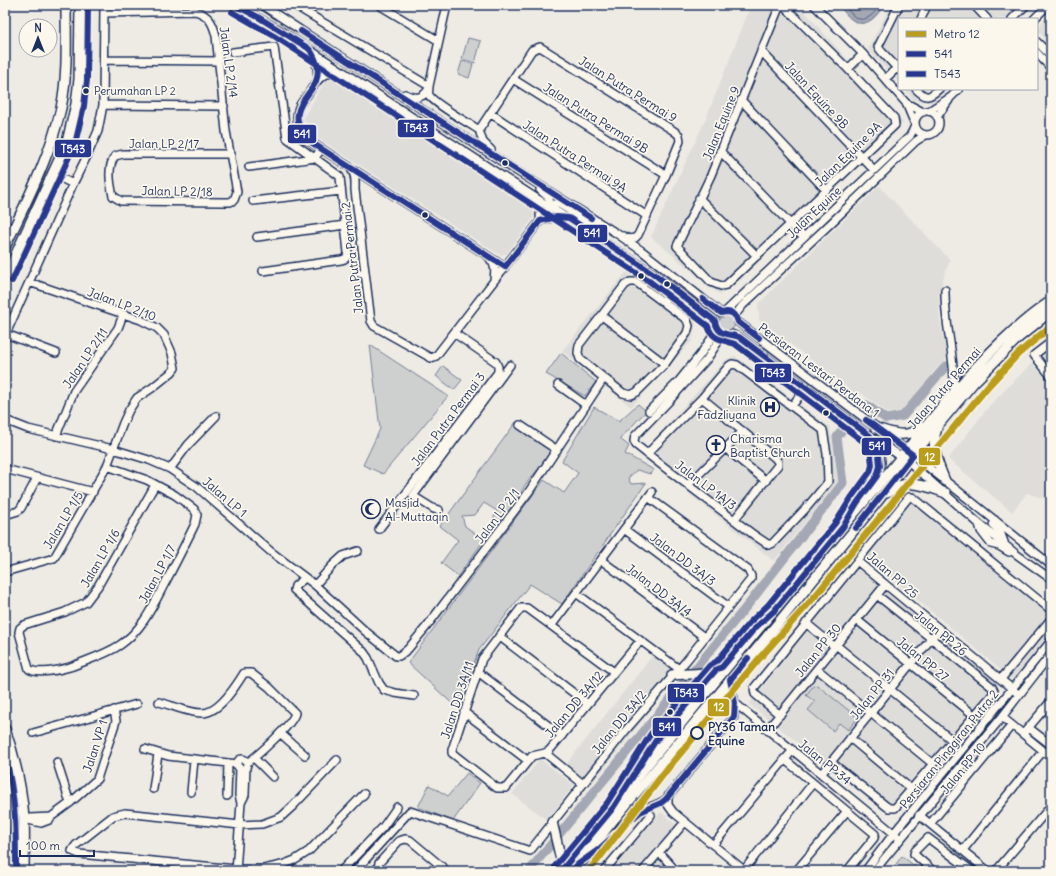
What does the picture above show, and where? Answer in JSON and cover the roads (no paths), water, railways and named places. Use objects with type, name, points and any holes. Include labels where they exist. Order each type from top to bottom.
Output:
[{"type":"main road","points":[[5,247],[36,181],[61,109],[66,72],[66,5]]},
{"type":"main road","points":[[5,278],[67,142],[76,104],[79,79],[80,5]]},
{"type":"main road","points":[[36,181],[47,186]]},
{"type":"main road","name":"Jalan Putra Permai","points":[[569,869],[620,812],[877,502],[907,456],[944,405],[968,376],[1026,320],[1051,301]]},
{"type":"main road","name":"Jalan Putra Permai","points":[[569,869],[774,611],[843,527],[907,456],[938,425],[974,382],[1012,343],[1051,311]]},
{"type":"main road","points":[[876,428],[895,434],[910,434],[916,431],[937,409],[944,405]]},
{"type":"main road","points":[[938,425],[934,437],[935,450],[938,465],[945,481]]},
{"type":"main road","points":[[843,527],[857,503],[877,476],[880,466],[877,447],[870,436]]},
{"type":"main road","points":[[877,502],[893,488],[901,485],[921,485],[946,493]]},
{"type":"main road","points":[[677,672],[702,674],[722,667],[755,628],[774,611]]},
{"type":"main road","points":[[5,729],[13,752],[19,783],[19,819],[15,871]]},
{"type":"main road","points":[[5,772],[7,789],[19,819],[24,871]]},
{"type":"main road","points":[[553,825],[558,844],[569,869]]},
{"type":"street","points":[[56,353],[5,335],[73,184],[88,156],[98,131],[104,105],[104,5]]},
{"type":"street","points":[[235,5],[278,29],[469,155],[532,194],[654,274],[715,321],[724,332]]},
{"type":"street","points":[[262,5],[642,251],[723,312],[732,313],[736,318],[736,329],[724,332],[700,355],[679,381],[649,411]]},
{"type":"street","points":[[294,5],[429,88]]},
{"type":"street","points":[[379,5],[439,41]]},
{"type":"street","points":[[447,5],[429,88],[429,95],[440,105],[479,130],[483,142],[499,159]]},
{"type":"street","name":"Jalan Equine 9","points":[[711,282],[677,246],[711,175],[780,5]]},
{"type":"street","name":"Jalan Equine 9A","points":[[711,282],[721,286],[726,285],[895,125],[894,118],[848,69],[783,5]]},
{"type":"street","points":[[814,5],[863,54],[906,103],[919,133],[924,136],[933,134],[937,130],[939,122],[934,113],[906,103]]},
{"type":"street","points":[[885,79],[898,67],[878,47],[898,5]]},
{"type":"street","points":[[920,18],[927,5]]},
{"type":"street","points":[[974,5],[986,18]]},
{"type":"street","points":[[1013,18],[1026,5]]},
{"type":"street","points":[[1036,18],[1045,6]]},
{"type":"street","name":"Jalan LP 2/14","points":[[104,13],[196,11],[205,15],[214,25],[226,131],[237,192]]},
{"type":"street","points":[[1038,43],[1051,56]]},
{"type":"street","points":[[232,52],[274,47],[287,138],[338,174],[341,191],[348,253],[345,259],[263,270]]},
{"type":"street","name":"Jalan Putra Permai 9","points":[[479,130],[532,50],[540,47],[678,134],[680,141],[666,176],[638,235]]},
{"type":"street","points":[[311,51],[317,66],[318,79]]},
{"type":"street","name":"Jalan Equine 9B","points":[[761,51],[874,170]]},
{"type":"street","points":[[848,69],[863,54]]},
{"type":"street","points":[[1038,54],[1051,68]]},
{"type":"street","points":[[104,60],[219,61]]},
{"type":"street","points":[[364,85],[335,73],[328,73],[318,79],[298,110],[297,125],[303,137],[505,267]]},
{"type":"street","name":"Jalan Putra Permai 9B","points":[[513,79],[666,176]]},
{"type":"street","points":[[385,86],[413,98],[440,105]]},
{"type":"street","points":[[413,98],[425,95],[429,88]]},
{"type":"street","points":[[917,90],[924,96],[928,97],[932,96],[938,90]]},
{"type":"street","points":[[937,117],[951,97],[958,90]]},
{"type":"street","points":[[914,124],[916,117],[951,97]]},
{"type":"street","points":[[742,100],[826,190]]},
{"type":"street","points":[[104,105],[224,106]]},
{"type":"street","name":"Jalan Putra Permai 9A","points":[[490,113],[647,216]]},
{"type":"street","name":"Jalan Equine","points":[[723,312],[910,136],[914,124]]},
{"type":"street","name":"Jalan Equine","points":[[736,318],[744,305],[924,136]]},
{"type":"street","points":[[249,167],[315,158],[321,149]]},
{"type":"street","points":[[720,151],[803,237]]},
{"type":"street","name":"Jalan LP 2/17","points":[[113,196],[110,163],[115,156],[123,154],[231,154]]},
{"type":"street","points":[[512,168],[524,180],[547,196],[550,201],[550,206]]},
{"type":"street","name":"Jalan Putra Permai 2","points":[[351,169],[355,178],[355,190],[370,317],[374,326],[430,358],[436,356],[550,206]]},
{"type":"street","points":[[52,174],[73,184]]},
{"type":"street","points":[[355,190],[366,178]]},
{"type":"street","points":[[253,201],[341,191]]},
{"type":"street","name":"Jalan LP 2/18","points":[[113,196],[121,201],[230,202],[234,200],[237,192]]},
{"type":"street","points":[[532,194],[541,213],[540,221],[557,217],[569,218]]},
{"type":"street","points":[[699,198],[757,256]]},
{"type":"street","points":[[550,206],[559,204],[596,226],[629,238],[635,238],[638,235],[639,245],[642,251]]},
{"type":"street","points":[[257,237],[345,225]]},
{"type":"street","points":[[487,255],[499,259],[514,255]]},
{"type":"street","points":[[487,255],[494,264],[496,270],[494,281]]},
{"type":"street","points":[[356,273],[365,273]]},
{"type":"street","name":"Jalan LP 2/10","points":[[29,282],[141,320],[157,328],[164,335],[174,358],[175,368],[152,388],[137,398],[122,423],[113,449]]},
{"type":"street","points":[[630,282],[636,282],[663,302],[687,320],[689,326],[687,333],[665,364],[637,392],[631,395],[623,393],[580,359],[578,353],[579,345],[625,285],[630,282]]},
{"type":"street","points":[[663,302],[673,289]]},
{"type":"street","points":[[945,290],[946,318],[954,367],[954,393]]},
{"type":"street","points":[[715,321],[717,316],[723,312]]},
{"type":"street","name":"Jalan LP 2/11","points":[[56,436],[74,391],[118,328],[123,315]]},
{"type":"street","points":[[602,316],[665,364]]},
{"type":"street","name":"Persiaran Lestari Perdana 1","points":[[736,318],[806,375],[831,392],[876,428],[907,456]]},
{"type":"street","name":"Persiaran Lestari Perdana 1","points":[[724,332],[739,337],[870,436],[907,456]]},
{"type":"street","name":"Jalan LP 1A/3","points":[[724,332],[707,359],[635,436],[634,442],[636,445],[769,545],[773,543],[808,506],[828,481],[827,454],[823,430],[792,406]]},
{"type":"street","name":"Jalan Putra Permai 3","points":[[379,529],[498,372],[496,362],[454,333]]},
{"type":"street","points":[[1051,342],[1034,355],[1051,376]]},
{"type":"street","points":[[647,454],[702,398],[732,364],[737,365],[792,406],[806,387]]},
{"type":"street","points":[[438,510],[413,496],[510,365]]},
{"type":"street","name":"Jalan LP 2/1","points":[[396,656],[402,655],[427,626],[526,496],[604,378]]},
{"type":"street","points":[[558,385],[586,405]]},
{"type":"street","points":[[702,398],[778,462],[778,465],[766,481],[734,520]]},
{"type":"street","points":[[170,469],[188,445],[216,416]]},
{"type":"street","name":"Jalan LP 1","points":[[5,420],[28,429],[113,449],[149,460],[170,469],[197,487],[270,550],[315,585],[364,631],[396,656]]},
{"type":"street","points":[[520,424],[557,450]]},
{"type":"street","points":[[688,485],[743,432]]},
{"type":"street","points":[[725,448],[766,481]]},
{"type":"street","name":"Jalan LP 1/5","points":[[5,572],[54,558],[107,466],[113,449]]},
{"type":"street","points":[[907,456],[945,481],[1051,565]]},
{"type":"street","points":[[907,456],[977,522],[1016,554],[1051,579]]},
{"type":"street","name":"Jalan LP 1/7","points":[[32,672],[64,668],[99,656],[120,646],[130,638],[149,613],[195,524],[197,515],[194,509],[175,495],[147,480],[107,466]]},
{"type":"street","points":[[5,469],[92,492]]},
{"type":"street","points":[[5,515],[18,511],[21,508],[37,478]]},
{"type":"street","name":"Jalan LP 1/6","points":[[32,672],[29,669],[19,632],[20,628],[24,624],[65,612],[86,602],[98,586],[155,485]]},
{"type":"street","name":"Jalan DD 3A/2","points":[[355,871],[410,811],[530,851],[553,825],[583,784],[677,672],[751,579],[748,570],[650,494],[624,529]]},
{"type":"street","name":"Jalan PP 25","points":[[1019,694],[857,562],[909,497],[912,497],[1051,610]]},
{"type":"street","points":[[995,520],[993,525],[1001,534],[1005,544]]},
{"type":"street","points":[[977,522],[981,531],[991,544],[1016,554]]},
{"type":"street","points":[[614,672],[552,625],[624,529]]},
{"type":"street","name":"Jalan DD 3A/3","points":[[624,529],[729,607]]},
{"type":"street","points":[[983,554],[991,544]]},
{"type":"street","points":[[315,585],[343,556],[358,551]]},
{"type":"street","name":"Jalan DD 3A/4","points":[[601,560],[704,637]]},
{"type":"street","points":[[780,714],[755,694],[754,688],[857,562]]},
{"type":"street","points":[[305,578],[295,586],[295,592],[363,651],[384,690],[414,696]]},
{"type":"street","name":"Jalan PP 30","points":[[768,729],[885,585]]},
{"type":"street","points":[[576,594],[640,640],[677,672]]},
{"type":"street","name":"Jalan PP 26","points":[[877,595],[992,688],[994,691],[992,696],[975,716]]},
{"type":"street","name":"Jalan DD 3A/11","points":[[527,760],[508,787],[503,789],[497,788],[452,753],[452,750],[483,657],[519,609],[526,607],[552,625]]},
{"type":"street","points":[[1001,679],[1051,619]]},
{"type":"street","name":"Jalan PP 27","points":[[857,620],[975,716]]},
{"type":"street","points":[[806,623],[953,741]]},
{"type":"street","name":"Jalan PP 31","points":[[822,773],[939,629]]},
{"type":"street","points":[[499,636],[588,704]]},
{"type":"street","name":"Jalan DD 3A/12","points":[[527,760],[532,756],[549,751],[640,640]]},
{"type":"street","name":"Persiaran Pinggiran Putra 2","points":[[866,871],[894,833],[1013,689],[1051,640]]},
{"type":"street","name":"Persiaran Pinggiran Putra 2","points":[[874,871],[1002,717],[1051,654]]},
{"type":"street","points":[[817,669],[933,764]]},
{"type":"street","points":[[478,672],[562,736]]},
{"type":"street","points":[[145,749],[168,756],[242,766],[254,758],[280,733],[294,718],[295,714],[272,690],[257,678],[250,677],[234,689],[221,703],[207,713],[196,712],[159,702]]},
{"type":"street","points":[[569,869],[598,850],[632,818],[647,808],[661,803],[668,796],[734,717],[735,703],[730,680]]},
{"type":"street","points":[[1023,734],[1051,701]]},
{"type":"street","name":"Jalan PP 34","points":[[735,703],[822,773],[900,839]]},
{"type":"street","points":[[33,733],[137,704]]},
{"type":"street","name":"Jalan VP 1","points":[[19,819],[41,822],[49,820],[97,779],[116,721],[114,710]]},
{"type":"street","points":[[464,712],[527,760]]},
{"type":"street","points":[[831,762],[886,806],[889,808],[895,808],[975,716]]},
{"type":"street","points":[[1002,717],[1051,757]]},
{"type":"street","name":"Jalan PP 10","points":[[930,824],[1012,726]]},
{"type":"street","points":[[1029,728],[1051,745]]},
{"type":"street","points":[[280,733],[305,755]]},
{"type":"street","points":[[850,738],[911,789]]},
{"type":"street","points":[[713,844],[793,750]]},
{"type":"street","points":[[963,850],[1043,751]]},
{"type":"street","points":[[545,753],[583,784]]},
{"type":"street","points":[[153,789],[158,754]]},
{"type":"street","points":[[254,758],[273,777]]},
{"type":"street","points":[[784,759],[875,834],[874,838],[847,871]]},
{"type":"street","points":[[191,792],[194,760]]},
{"type":"street","points":[[337,760],[292,807],[281,817],[271,822],[240,825],[125,813],[113,816],[76,845],[72,851],[79,854],[236,870],[264,870],[282,866],[309,851],[364,794]]},
{"type":"street","points":[[56,762],[70,803]]},
{"type":"street","points":[[227,796],[228,764]]},
{"type":"street","points":[[236,870],[240,825],[241,803],[239,795],[242,785],[242,766]]},
{"type":"street","points":[[7,789],[19,783]]},
{"type":"street","points":[[647,808],[664,807],[673,812],[745,870],[813,783]]},
{"type":"street","points":[[668,796],[668,805],[673,812]]},
{"type":"street","points":[[996,871],[1051,806]]},
{"type":"street","points":[[341,871],[383,827],[397,807]]},
{"type":"street","points":[[796,871],[847,810]]},
{"type":"street","points":[[604,871],[651,815]]},
{"type":"street","points":[[919,815],[988,871]]},
{"type":"street","points":[[643,871],[685,822]]},
{"type":"street","points":[[933,871],[914,854],[915,851],[928,838],[972,871]]},
{"type":"street","points":[[379,869],[379,863],[399,841],[405,839],[410,840],[447,871]]},
{"type":"street","points":[[659,852],[676,871]]},
{"type":"water","points":[[838,5],[883,5],[872,20],[859,23],[852,20]]},
{"type":"waterway","points":[[863,404],[867,405],[886,419],[903,416],[946,366]]},
{"type":"waterway","points":[[529,871],[751,601],[843,483],[837,437],[843,429]]},
{"type":"metro line","name":"12","points":[[589,871],[668,768],[758,660],[817,594],[988,386],[1018,354],[1051,326]]},
{"type":"place","name":"Perumahan LP 2","points":[[86,91]]},
{"type":"place","name":"Klinik Fadzliyana","points":[[770,407]]},
{"type":"place","name":"Charisma Baptist Church","points":[[716,445]]},
{"type":"place","name":"Masjid Al-Muttaqin","points":[[371,509]]},
{"type":"place","name":"PY36 Taman Equine","points":[[697,733]]}]
